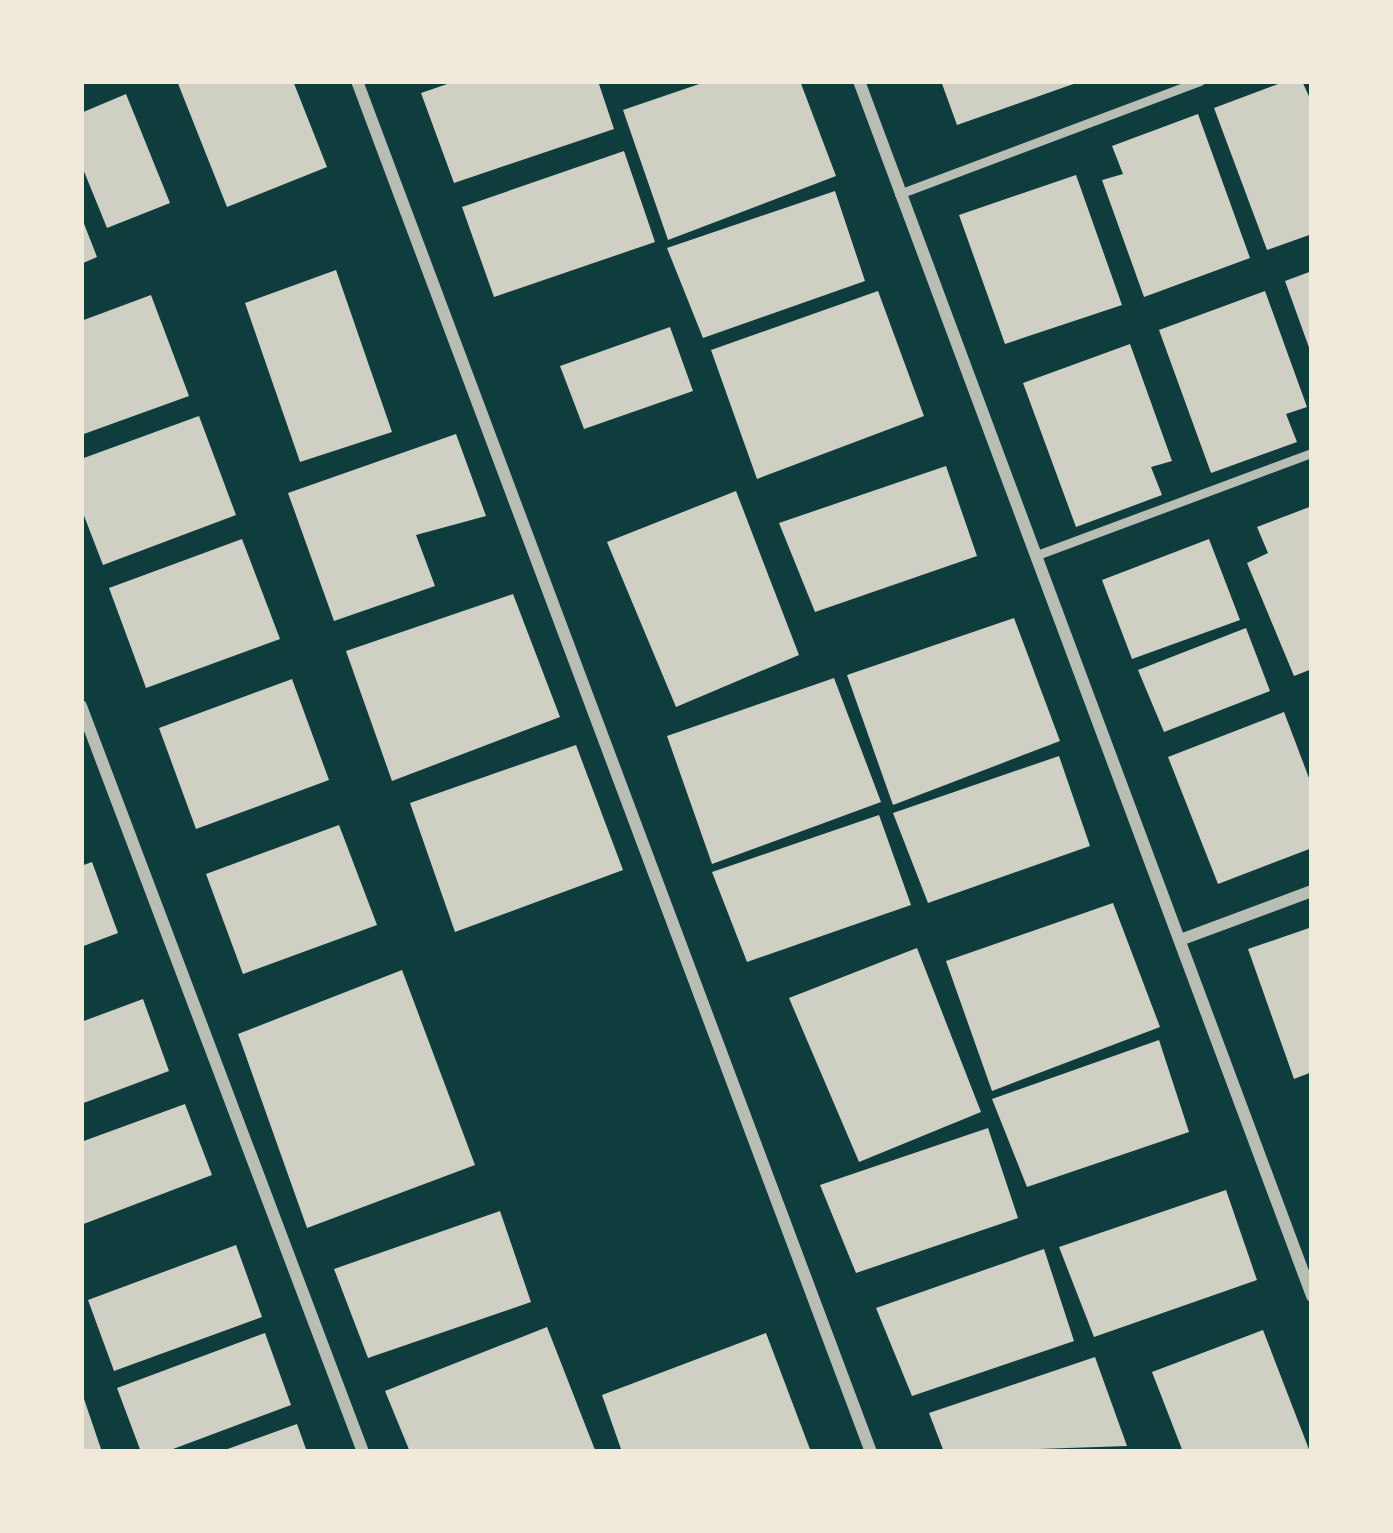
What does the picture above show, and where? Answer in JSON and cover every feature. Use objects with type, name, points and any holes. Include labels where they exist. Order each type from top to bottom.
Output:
[{"type":"street","points":[[358,81],[871,1452]]},
{"type":"street","points":[[859,81],[1312,1296]]},
{"type":"street","points":[[81,706],[363,1452]]},
{"type":"street","points":[[1180,940],[1312,891]]},
{"type":"lane","points":[[899,194],[1200,81]]},
{"type":"lane","points":[[1037,555],[1312,453]]},
{"type":"building","points":[[177,81],[293,81],[327,167],[227,207]]},
{"type":"building","points":[[456,81],[598,81],[614,129],[454,183],[421,93]]},
{"type":"building","points":[[708,81],[800,81],[836,176],[668,240],[623,110]]},
{"type":"building","points":[[941,81],[1079,81],[1079,82],[957,125]]},
{"type":"building","points":[[1286,81],[1302,81],[1312,103],[1312,234],[1267,250],[1214,108]]},
{"type":"building","points":[[126,94],[170,203],[107,228],[81,164],[81,113]]},
{"type":"building","points":[[1198,114],[1250,258],[1144,297],[1102,180],[1123,174],[1112,146]]},
{"type":"building","points":[[624,151],[655,242],[494,297],[462,207]]},
{"type":"building","points":[[1076,175],[1122,305],[1005,344],[959,215]]},
{"type":"building","points":[[835,191],[865,281],[703,338],[667,248]]},
{"type":"building","points":[[81,216],[97,257],[81,264]]},
{"type":"building","points":[[336,270],[392,432],[300,462],[245,303]]},
{"type":"building","points":[[1312,271],[1312,353],[1311,353],[1285,281]]},
{"type":"building","points":[[878,291],[924,416],[757,479],[711,350]]},
{"type":"building","points":[[1265,291],[1307,407],[1286,414],[1297,442],[1211,473],[1159,330]]},
{"type":"building","points":[[151,295],[189,396],[81,435],[81,321]]},
{"type":"building","points":[[670,327],[693,391],[584,429],[560,366]]},
{"type":"building","points":[[1130,344],[1172,461],[1151,467],[1162,495],[1076,527],[1023,383]]},
{"type":"building","points":[[199,416],[236,515],[103,565],[81,508],[81,459]]},
{"type":"building","points":[[456,434],[486,516],[416,535],[435,586],[334,621],[288,493]]},
{"type":"building","points":[[946,466],[977,556],[815,612],[779,523]]},
{"type":"building","points":[[736,491],[799,655],[676,707],[607,542]]},
{"type":"building","points":[[1312,506],[1312,669],[1294,676],[1247,563],[1268,553],[1257,527]]},
{"type":"building","points":[[242,539],[280,639],[146,688],[109,588]]},
{"type":"building","points":[[1209,539],[1240,620],[1132,659],[1102,580]]},
{"type":"building","points":[[513,594],[560,717],[392,781],[346,651]]},
{"type":"building","points":[[1014,618],[1060,741],[893,805],[847,675]]},
{"type":"building","points":[[1246,628],[1270,691],[1164,732],[1138,670]]},
{"type":"building","points":[[834,678],[881,802],[712,864],[667,736]]},
{"type":"building","points":[[292,679],[329,780],[196,829],[159,728]]},
{"type":"building","points":[[1284,712],[1312,786],[1312,848],[1218,884],[1168,757]]},
{"type":"building","points":[[576,745],[623,870],[455,932],[410,803]]},
{"type":"building","points":[[1059,756],[1090,846],[928,903],[893,813]]},
{"type":"building","points":[[879,815],[911,905],[747,962],[712,872]]},
{"type":"building","points":[[339,825],[377,925],[243,974],[206,874]]},
{"type":"building","points":[[92,862],[118,933],[81,947],[81,866]]},
{"type":"building","points":[[1113,903],[1160,1027],[992,1091],[946,961]]},
{"type":"building","points":[[1312,927],[1312,1072],[1294,1079],[1248,949]]},
{"type":"building","points":[[917,948],[981,1112],[859,1162],[789,998]]},
{"type":"building","points":[[402,970],[475,1165],[307,1228],[238,1034]]},
{"type":"building","points":[[143,999],[169,1071],[81,1104],[81,1022]]},
{"type":"building","points":[[1159,1040],[1189,1132],[1027,1187],[992,1099]]},
{"type":"building","points":[[185,1104],[212,1175],[81,1225],[81,1142]]},
{"type":"building","points":[[988,1128],[1018,1218],[856,1273],[820,1185]]},
{"type":"building","points":[[1226,1190],[1257,1280],[1094,1337],[1059,1247]]},
{"type":"building","points":[[500,1211],[531,1302],[368,1358],[334,1269]]},
{"type":"building","points":[[236,1245],[262,1317],[114,1371],[88,1300]]},
{"type":"building","points":[[1044,1249],[1074,1341],[912,1396],[876,1308]]},
{"type":"building","points":[[547,1327],[595,1450],[410,1452],[385,1391]]},
{"type":"building","points":[[1263,1330],[1310,1452],[1183,1452],[1152,1372]]},
{"type":"building","points":[[265,1333],[291,1405],[165,1452],[141,1452],[117,1388]]},
{"type":"building","points":[[766,1333],[811,1452],[622,1452],[602,1395]]},
{"type":"building","points":[[1095,1357],[1127,1446],[944,1452],[929,1413]]},
{"type":"building","points":[[82,1393],[102,1452],[81,1452]]},
{"type":"building","points":[[297,1424],[307,1452],[222,1452],[222,1451]]}]
